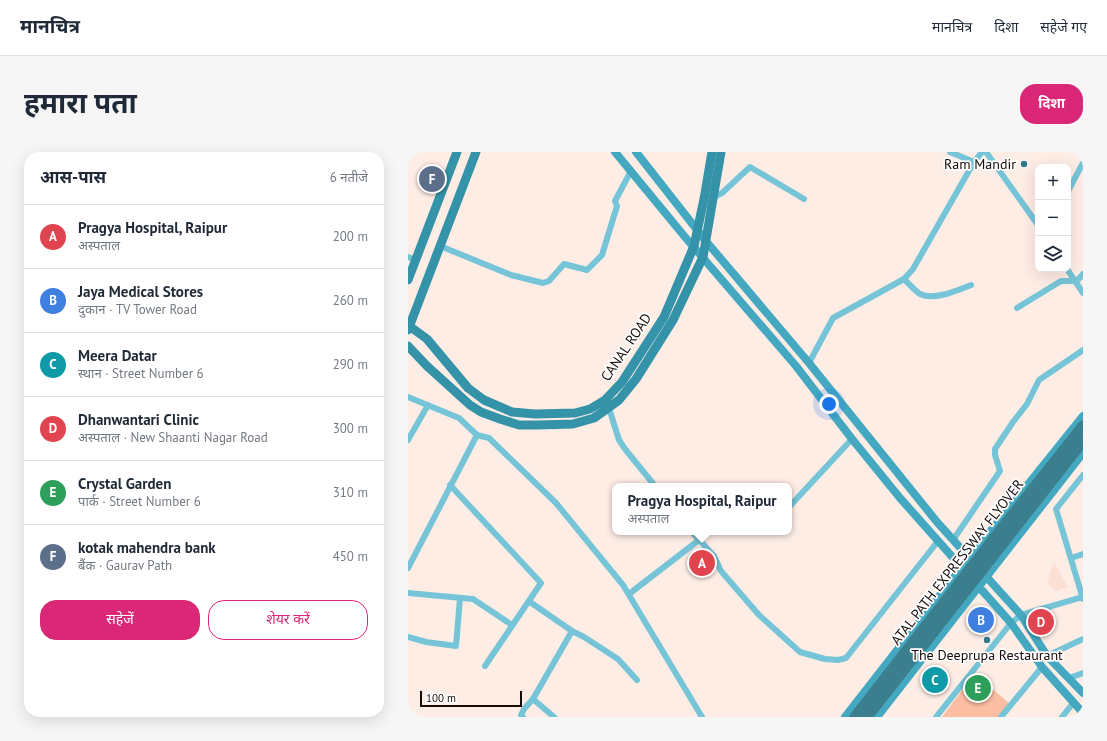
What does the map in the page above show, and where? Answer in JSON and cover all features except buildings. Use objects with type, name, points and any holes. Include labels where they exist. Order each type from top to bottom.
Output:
[{"type":"highway","name":"ATAL PATH EXPRESSWAY FLYOVER","points":[[855,717],[1083,426]]},
{"type":"highway","name":"ATAL PATH EXPRESSWAY FLYOVER","points":[[867,717],[1083,441]]},
{"type":"main road","points":[[408,280],[412,258],[456,152]]},
{"type":"main road","points":[[408,327],[476,152]]},
{"type":"main road","points":[[615,152],[796,366],[852,439],[928,530],[1011,623],[1042,667],[1083,713]]},
{"type":"main road","points":[[636,152],[705,240],[809,363],[937,522],[1021,616],[1047,656],[1083,693]]},
{"type":"main road","name":"CANAL ROAD","points":[[408,327],[427,339],[468,388],[484,400],[501,408],[512,412],[536,414],[574,413],[607,404],[664,317],[694,246],[712,152]]},
{"type":"main road","points":[[408,346],[470,405],[480,412],[518,425],[573,424],[594,418],[607,404],[619,400],[636,379],[673,320],[703,257],[721,152]]},
{"type":"main road","points":[[845,717],[969,558],[1083,416]]},
{"type":"main road","points":[[877,717],[1083,453]]},
{"type":"main road","points":[[928,530],[937,522]]},
{"type":"street","points":[[950,152],[974,162]]},
{"type":"street","points":[[809,363],[833,318],[904,279],[913,269],[974,162],[982,152]]},
{"type":"street","points":[[986,152],[1035,221]]},
{"type":"street","points":[[1071,185],[1083,163]]},
{"type":"street","points":[[714,197],[722,193],[750,167],[804,199]]},
{"type":"street","points":[[440,246],[511,275],[543,283],[549,281],[564,264],[586,270],[602,255],[617,206],[615,200],[631,171]]},
{"type":"street","points":[[1069,272],[1083,293]]},
{"type":"street","points":[[1017,308],[1060,281],[1075,281],[1083,274]]},
{"type":"street","points":[[904,279],[921,294],[936,296],[972,285]]},
{"type":"street","points":[[953,540],[1000,471],[995,456],[995,449],[1027,404],[1039,380],[1083,350]]},
{"type":"street","points":[[408,396],[459,418],[477,435],[489,438],[556,503],[623,584],[702,717]]},
{"type":"street","points":[[607,404],[619,440],[653,483]]},
{"type":"street","points":[[408,440],[428,405]]},
{"type":"street","points":[[408,568],[477,435]]},
{"type":"street","points":[[792,504],[852,439]]},
{"type":"street","points":[[936,717],[1011,623],[1021,616],[1083,597],[1056,509],[1083,475]]},
{"type":"street","points":[[450,485],[541,583],[530,602],[512,625],[485,666]]},
{"type":"street","points":[[695,535],[714,556],[721,571],[759,615],[800,652],[812,656],[838,660],[846,658],[938,541]]},
{"type":"street","points":[[629,594],[699,540]]},
{"type":"street","points":[[1071,558],[1083,554]]},
{"type":"street","points":[[408,593],[473,599],[512,625]]},
{"type":"street","points":[[408,637],[426,642],[456,646],[460,598]]},
{"type":"street","points":[[530,602],[572,631],[618,659],[637,680]]},
{"type":"street","points":[[523,717],[521,715],[524,709],[533,699],[572,631]]},
{"type":"street","points":[[1047,656],[1083,639]]},
{"type":"street","points":[[1001,717],[1042,667]]},
{"type":"street","points":[[1069,678],[1083,673]]},
{"type":"street","points":[[533,699],[554,717]]},
{"type":"street","points":[[1062,717],[1074,702]]},
{"type":"shaded area","points":[[1054,562],[1068,587],[1056,591],[1047,583]]},
{"type":"shaded area","points":[[974,674],[1009,703],[1001,717],[942,717]]},
{"type":"place","name":"Ram Mandir","points":[[1024,164]]},
{"type":"place","name":"kotak mahendra bank","points":[[432,179]]},
{"type":"place","name":"Pragya Hospital, Raipur","points":[[702,563]]},
{"type":"place","name":"Jaya Medical Stores","points":[[981,620]]},
{"type":"place","name":"Dhanwantari Clinic","points":[[1041,622]]},
{"type":"place","name":"The Deeprupa Restaurant","points":[[987,640]]},
{"type":"place","name":"Meera Datar","points":[[935,680]]},
{"type":"place","name":"Crystal Garden","points":[[978,688]]}]
